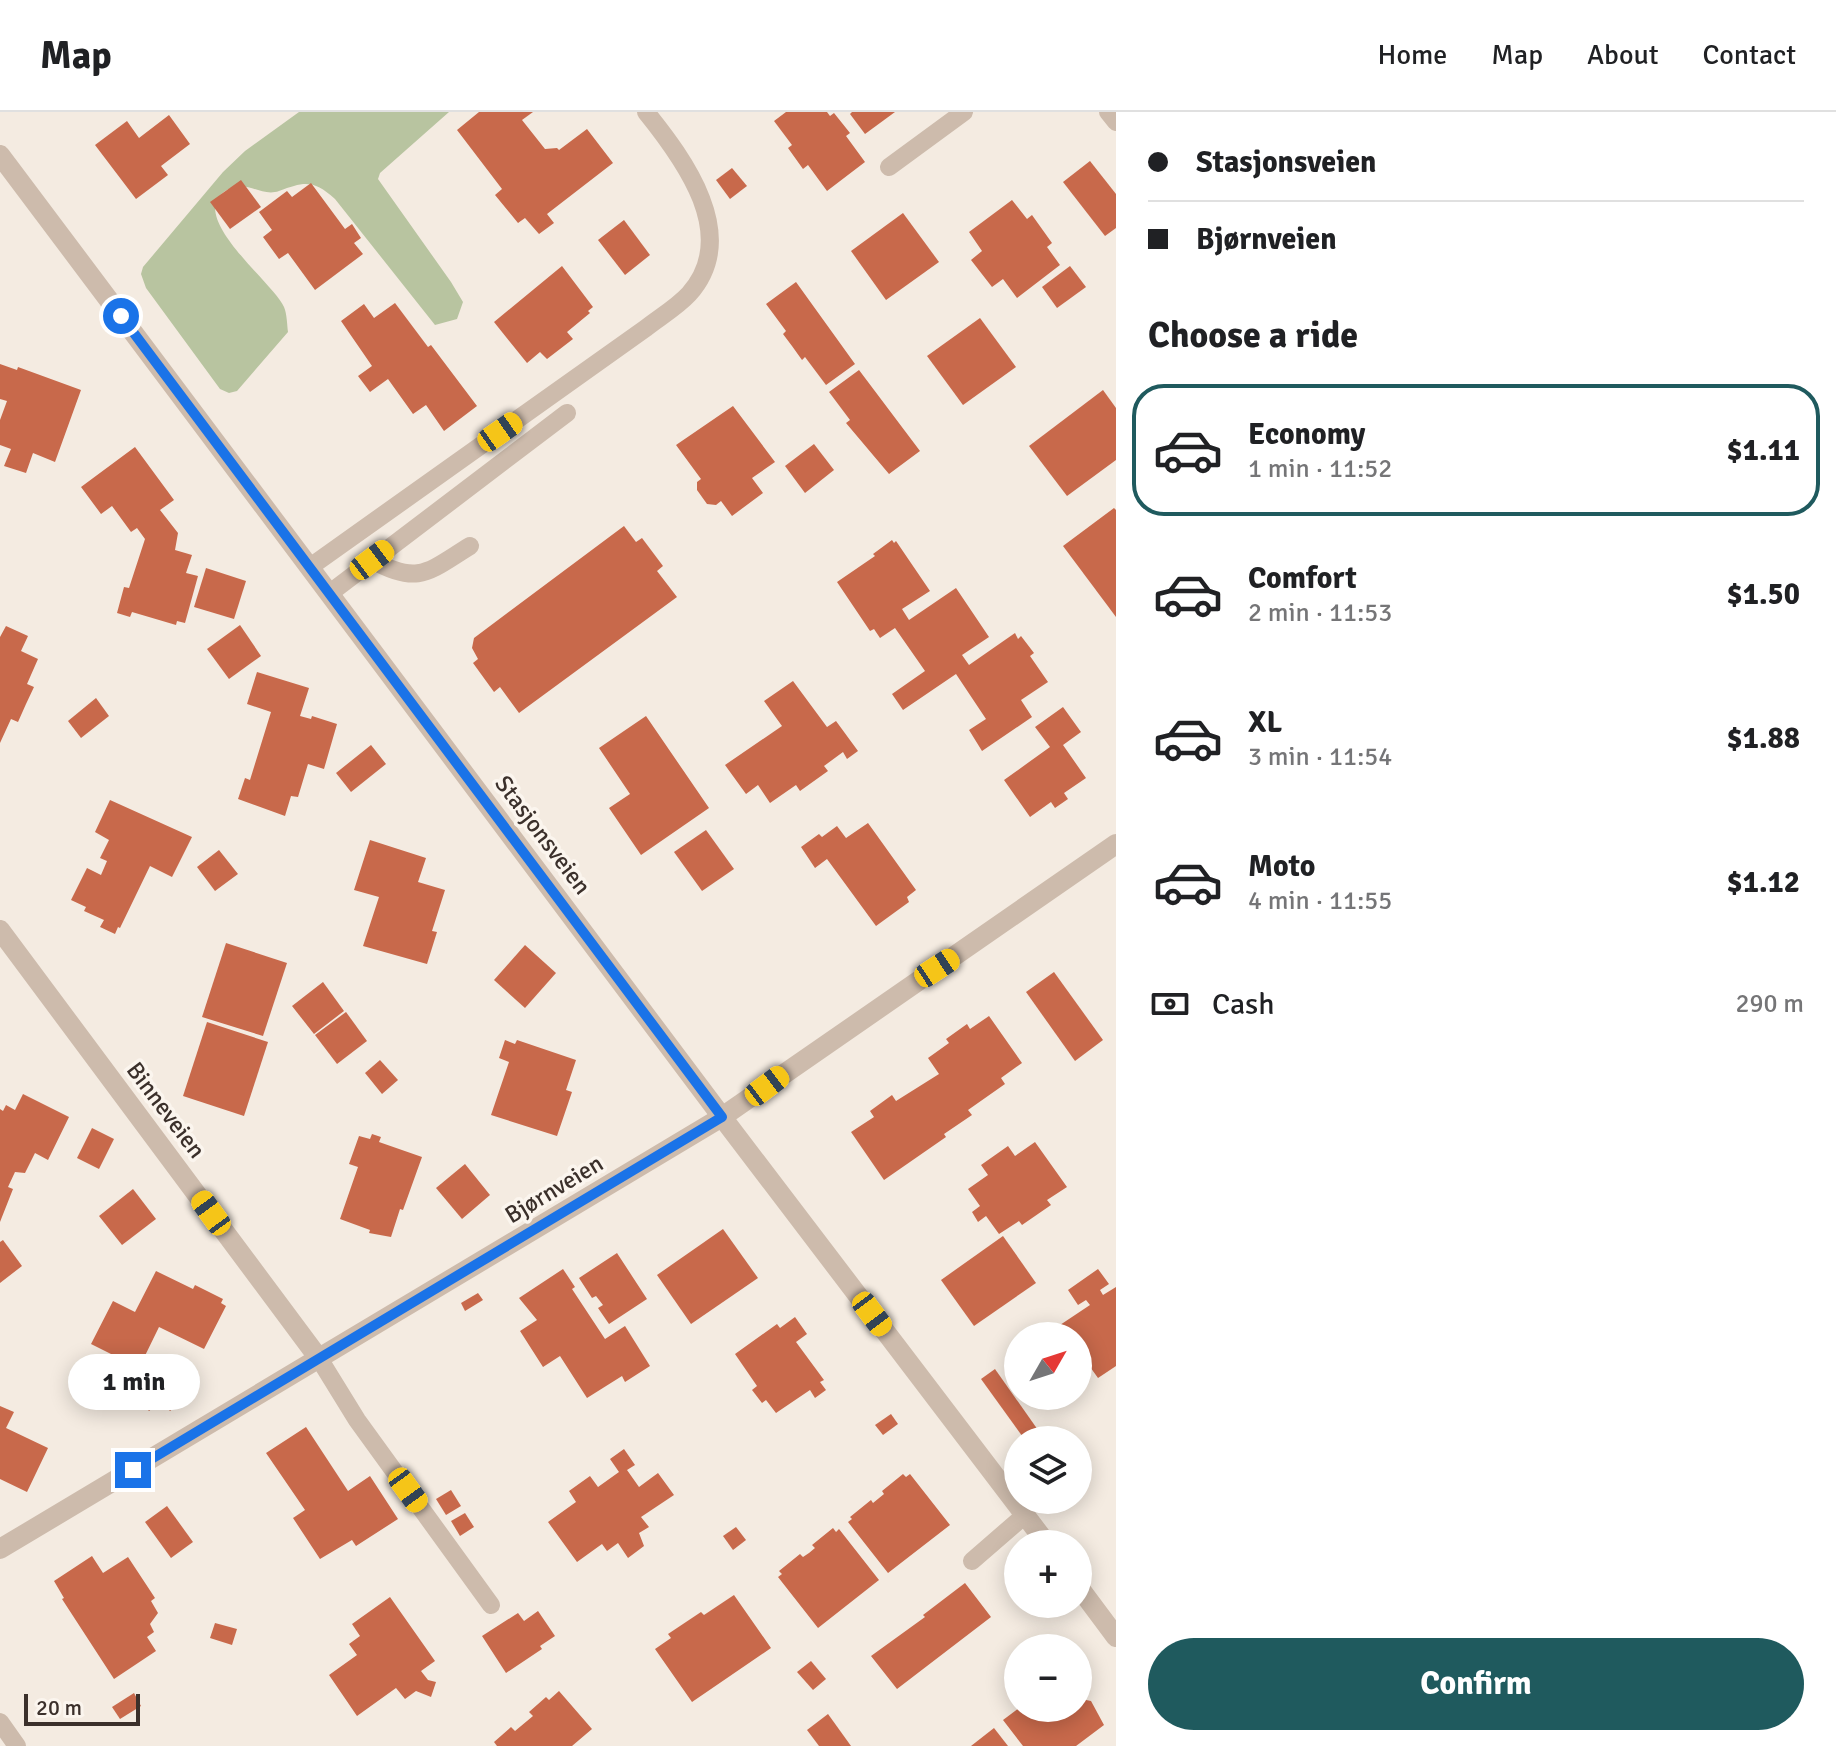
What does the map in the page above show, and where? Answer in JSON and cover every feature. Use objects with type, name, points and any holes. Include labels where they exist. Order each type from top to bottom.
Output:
[{"type":"street","name":"Stasjonsveien","points":[[0,155],[722,1117],[1036,1530]]},
{"type":"street","name":"Bjørnveien","points":[[0,1549],[722,1117],[1116,844]]},
{"type":"street","name":"Binneveien","points":[[0,930],[320,1360]]},
{"type":"street","points":[[1092,1605],[1116,1637]]},
{"type":"lane","points":[[310,567],[646,328],[689,294],[698,282],[709,254],[704,209],[695,182],[646,112]]},
{"type":"lane","points":[[889,167],[964,112]]},
{"type":"lane","points":[[1108,112],[1116,122]]},
{"type":"lane","points":[[330,593],[567,413]]},
{"type":"lane","points":[[372,560],[396,573],[417,574],[432,569],[470,546]]},
{"type":"lane","points":[[320,1360],[357,1420],[491,1605]]},
{"type":"lane","points":[[972,1561],[1025,1515]]},
{"type":"lane","points":[[0,1722],[17,1746]]},
{"type":"green space","points":[[299,112],[449,112],[380,173],[378,179],[463,302],[457,319],[435,325],[335,199],[315,185],[296,185],[273,192],[243,186],[231,188],[218,198],[216,212],[222,229],[277,296],[284,307],[288,332],[237,391],[229,393],[220,389],[146,288],[141,274],[143,267],[223,172],[245,151]]},
{"type":"building","points":[[479,112],[533,112],[522,120],[545,149],[559,150],[587,129],[613,163],[547,214],[554,223],[539,234],[525,218],[518,223],[495,195],[502,189],[457,130]]},
{"type":"building","points":[[786,112],[827,112],[830,116],[834,113],[850,133],[846,136],[865,162],[827,191],[808,165],[803,169],[788,148],[792,145],[774,121]]},
{"type":"building","points":[[895,112],[865,134],[850,114]]},
{"type":"building","points":[[169,115],[190,144],[161,166],[168,175],[136,199],[95,145],[127,121],[139,138]]},
{"type":"building","points":[[1090,161],[1116,194],[1116,228],[1105,236],[1063,182]]},
{"type":"building","points":[[732,168],[747,186],[730,199],[716,180]]},
{"type":"building","points":[[241,180],[261,207],[230,229],[210,202]]},
{"type":"building","points":[[311,183],[345,229],[352,224],[361,238],[354,243],[363,254],[315,290],[288,253],[279,259],[263,237],[272,230],[259,212],[287,191],[292,197]]},
{"type":"building","points":[[1012,200],[1027,219],[1032,215],[1052,243],[1047,247],[1060,265],[1017,298],[1003,279],[992,287],[971,260],[982,251],[969,232]]},
{"type":"building","points":[[903,213],[939,262],[886,300],[851,251]]},
{"type":"building","points":[[624,220],[650,255],[625,275],[598,240]]},
{"type":"building","points":[[562,266],[593,307],[567,332],[573,339],[547,359],[540,352],[527,363],[494,322]]},
{"type":"building","points":[[1070,266],[1086,287],[1057,308],[1042,287]]},
{"type":"building","points":[[796,282],[855,364],[826,385],[805,357],[802,360],[766,304]]},
{"type":"building","points":[[395,303],[477,406],[444,431],[426,405],[413,414],[388,379],[370,392],[358,376],[372,366],[341,321],[364,304],[374,318]]},
{"type":"building","points":[[980,318],[1016,367],[963,405],[927,356]]},
{"type":"building","points":[[0,364],[17,370],[18,367],[81,390],[55,462],[33,453],[26,473],[4,466],[11,449],[0,445],[0,420],[7,401],[0,399]]},
{"type":"building","points":[[859,370],[920,451],[889,474],[846,423],[850,420],[829,392]]},
{"type":"building","points":[[1103,390],[1116,408],[1116,460],[1067,496],[1029,446]]},
{"type":"building","points":[[733,406],[775,462],[752,478],[763,493],[732,516],[721,501],[716,505],[707,504],[697,490],[697,482],[701,479],[676,445]]},
{"type":"building","points":[[814,444],[834,470],[805,493],[785,466]]},
{"type":"building","points":[[135,447],[174,500],[160,510],[178,533],[175,550],[192,555],[186,573],[198,576],[185,623],[177,621],[176,625],[132,612],[130,617],[117,613],[124,587],[129,588],[145,539],[137,528],[131,532],[112,506],[101,514],[81,487]]},
{"type":"building","points":[[1114,508],[1116,510],[1116,617],[1063,546]]},
{"type":"building","points":[[624,526],[636,542],[642,538],[663,566],[657,571],[677,597],[519,713],[500,687],[494,692],[473,663],[478,659],[472,648],[474,638]]},
{"type":"building","points":[[892,540],[894,543],[896,541],[930,591],[902,609],[909,620],[956,588],[989,637],[962,655],[969,665],[1015,633],[1034,653],[1030,656],[1048,682],[1021,700],[1032,717],[982,751],[969,730],[986,719],[956,674],[903,710],[892,694],[925,671],[895,628],[880,638],[874,629],[870,631],[837,582]]},
{"type":"building","points":[[206,568],[246,581],[234,619],[194,607]]},
{"type":"building","points":[[240,625],[261,656],[229,679],[207,649]]},
{"type":"building","points":[[6,626],[28,636],[21,651],[38,659],[27,684],[34,687],[18,722],[11,719],[0,743],[0,637]]},
{"type":"building","points":[[257,672],[309,688],[300,716],[311,719],[312,716],[337,724],[324,769],[308,764],[298,797],[291,796],[285,816],[238,799],[245,778],[250,780],[271,712],[247,704]]},
{"type":"building","points":[[793,681],[827,727],[836,721],[858,751],[847,759],[843,752],[824,766],[828,771],[800,791],[796,785],[770,803],[758,785],[746,794],[725,765],[782,726],[764,701]]},
{"type":"building","points":[[96,698],[109,716],[81,738],[68,721]]},
{"type":"building","points":[[1063,707],[1081,732],[1063,745],[1086,778],[1064,793],[1068,799],[1055,808],[1051,802],[1030,817],[1004,780],[1050,747],[1035,727]]},
{"type":"building","points":[[646,716],[709,808],[641,855],[609,808],[630,794],[599,748]]},
{"type":"building","points":[[371,745],[386,764],[351,792],[336,773]]},
{"type":"building","points":[[110,800],[192,837],[172,877],[150,866],[115,934],[100,927],[104,920],[84,911],[86,907],[71,900],[87,868],[101,875],[107,861],[100,858],[109,840],[95,832]]},
{"type":"building","points":[[868,823],[916,890],[907,897],[909,902],[876,926],[827,859],[815,868],[801,847],[837,826],[846,838]]},
{"type":"building","points":[[706,830],[734,869],[702,891],[674,852]]},
{"type":"building","points":[[370,840],[426,858],[418,882],[445,890],[432,931],[437,932],[427,964],[363,946],[379,897],[354,890]]},
{"type":"building","points":[[219,850],[238,874],[215,891],[197,867]]},
{"type":"building","points":[[226,943],[287,963],[263,1036],[202,1017]]},
{"type":"building","points":[[525,945],[556,973],[525,1008],[494,980]]},
{"type":"building","points":[[1054,972],[1103,1040],[1075,1061],[1026,992]]},
{"type":"building","points":[[323,982],[344,1011],[314,1034],[292,1006]]},
{"type":"building","points":[[346,1012],[367,1041],[337,1064],[315,1035]]},
{"type":"building","points":[[989,1016],[1022,1063],[1001,1078],[1005,1084],[968,1110],[972,1115],[884,1180],[851,1132],[874,1117],[870,1111],[892,1095],[896,1101],[939,1074],[928,1058],[949,1043],[946,1039],[967,1024],[970,1029]]},
{"type":"building","points":[[207,1022],[268,1042],[244,1116],[183,1096]]},
{"type":"building","points":[[505,1040],[515,1044],[517,1040],[576,1060],[566,1090],[572,1092],[557,1136],[491,1115],[509,1062],[499,1058]]},
{"type":"building","points":[[380,1060],[398,1080],[382,1094],[365,1073]]},
{"type":"building","points":[[23,1094],[69,1117],[48,1160],[35,1153],[25,1173],[15,1172],[8,1187],[13,1189],[0,1222],[0,1109],[3,1111],[6,1105],[15,1110]]},
{"type":"building","points":[[92,1128],[114,1139],[99,1169],[77,1158]]},
{"type":"building","points":[[372,1134],[381,1137],[379,1142],[422,1157],[391,1237],[369,1233],[370,1230],[340,1219],[358,1167],[349,1164],[359,1136],[370,1139]]},
{"type":"building","points":[[1035,1142],[1067,1187],[1047,1200],[1051,1205],[1022,1225],[1019,1221],[999,1234],[986,1216],[978,1222],[972,1212],[980,1206],[968,1189],[988,1175],[981,1165],[1008,1146],[1015,1156]]},
{"type":"building","points":[[465,1164],[490,1195],[462,1219],[436,1188]]},
{"type":"building","points":[[133,1189],[156,1219],[122,1245],[99,1216]]},
{"type":"building","points":[[723,1229],[758,1278],[691,1324],[657,1275]]},
{"type":"building","points":[[1003,1236],[1036,1283],[974,1326],[941,1280]]},
{"type":"building","points":[[3,1240],[22,1266],[0,1283],[0,1242]]},
{"type":"building","points":[[617,1253],[647,1299],[609,1324],[598,1308],[603,1305],[596,1296],[592,1298],[579,1278]]},
{"type":"building","points":[[563,1269],[575,1287],[572,1289],[605,1339],[625,1326],[650,1366],[625,1382],[622,1376],[587,1398],[560,1356],[543,1367],[520,1331],[537,1320],[519,1298]]},
{"type":"building","points":[[1098,1269],[1109,1284],[1100,1290],[1103,1295],[1116,1287],[1116,1366],[1098,1378],[1092,1370],[1092,1322],[1064,1322],[1090,1305],[1086,1300],[1078,1305],[1068,1290]]},
{"type":"building","points":[[156,1271],[223,1299],[221,1303],[226,1306],[204,1349],[159,1327],[139,1368],[91,1344],[113,1301],[135,1312]]},
{"type":"building","points":[[478,1293],[483,1300],[465,1311],[461,1303]]},
{"type":"building","points":[[795,1317],[807,1334],[796,1342],[824,1380],[820,1382],[826,1390],[815,1398],[810,1390],[776,1413],[766,1400],[762,1403],[752,1390],[757,1386],[735,1354],[777,1324],[780,1328]]},
{"type":"building","points":[[995,1369],[1004,1382],[1004,1410],[1024,1410],[1035,1426],[1015,1426],[981,1379]]},
{"type":"building","points":[[164,1372],[189,1395],[170,1411],[161,1401],[149,1411],[136,1396]]},
{"type":"building","points":[[0,1406],[14,1412],[6,1428],[48,1448],[27,1492],[0,1479]]},
{"type":"building","points":[[891,1414],[898,1424],[883,1435],[875,1425]]},
{"type":"building","points":[[306,1427],[348,1491],[370,1476],[398,1519],[356,1546],[352,1540],[320,1559],[293,1518],[305,1510],[266,1453]]},
{"type":"building","points":[[624,1449],[635,1465],[627,1470],[639,1487],[658,1473],[674,1495],[641,1517],[649,1527],[639,1533],[644,1546],[628,1558],[618,1543],[607,1551],[602,1544],[577,1562],[548,1522],[576,1502],[569,1491],[590,1476],[598,1487],[619,1472],[610,1459]]},
{"type":"building","points":[[903,1474],[906,1477],[910,1474],[950,1525],[888,1573],[848,1522],[871,1500],[873,1503],[884,1494],[882,1491]]},
{"type":"building","points":[[451,1490],[461,1506],[446,1515],[436,1499]]},
{"type":"building","points":[[167,1506],[193,1542],[171,1558],[145,1522]]},
{"type":"building","points":[[465,1513],[474,1527],[460,1536],[451,1521]]},
{"type":"building","points":[[736,1527],[746,1540],[733,1550],[723,1536]]},
{"type":"building","points":[[833,1528],[836,1532],[839,1529],[879,1580],[818,1628],[778,1577],[782,1574],[779,1571],[800,1554],[803,1557],[809,1553],[815,1548],[812,1545]]},
{"type":"building","points":[[92,1556],[103,1573],[128,1557],[155,1598],[151,1601],[158,1613],[150,1624],[154,1632],[147,1637],[156,1651],[114,1679],[62,1599],[54,1581]]},
{"type":"building","points":[[965,1583],[991,1617],[897,1689],[871,1656]]},
{"type":"building","points":[[734,1595],[771,1648],[692,1702],[655,1649],[671,1638],[668,1634]]},
{"type":"building","points":[[390,1597],[435,1661],[421,1671],[428,1680],[436,1682],[431,1697],[416,1691],[405,1699],[396,1688],[357,1716],[329,1675],[357,1655],[349,1644],[360,1636],[352,1624]]},
{"type":"building","points":[[538,1611],[555,1636],[540,1646],[542,1649],[506,1673],[482,1636],[518,1613],[524,1621]]},
{"type":"building","points":[[215,1623],[237,1629],[232,1645],[210,1638]]},
{"type":"building","points":[[811,1661],[826,1679],[813,1690],[797,1672]]},
{"type":"building","points":[[559,1691],[592,1729],[572,1746],[497,1746],[494,1742],[511,1727],[515,1731],[533,1716],[529,1712],[546,1697],[549,1700]]},
{"type":"building","points":[[134,1693],[141,1706],[120,1719],[112,1707]]},
{"type":"building","points":[[1092,1703],[1104,1725],[1076,1746],[1023,1746],[1005,1722],[1092,1722]]},
{"type":"building","points":[[828,1714],[851,1746],[819,1746],[807,1730]]},
{"type":"building","points":[[994,1728],[1008,1746],[971,1746]]},
{"type":"route","points":[[121,316],[722,1117],[133,1470]]}]
